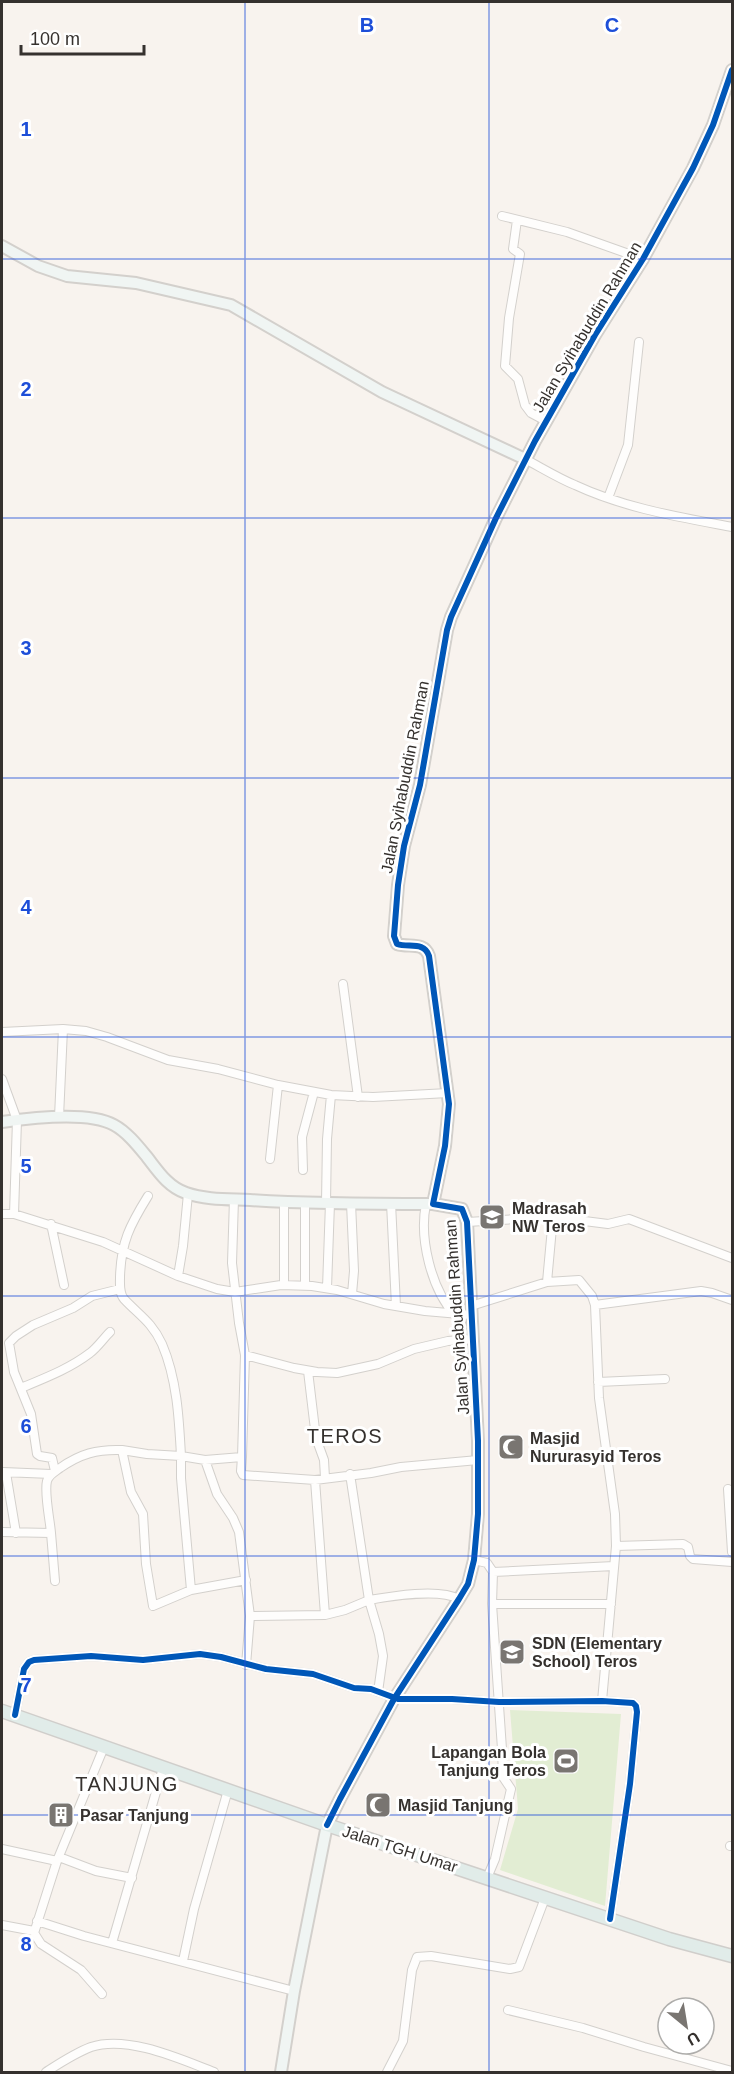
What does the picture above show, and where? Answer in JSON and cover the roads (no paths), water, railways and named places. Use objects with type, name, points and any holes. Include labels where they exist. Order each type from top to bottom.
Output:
[{"type":"main road","name":"Jalan TGH Umar","points":[[2,1711],[327,1825],[669,1940],[732,1956]]},
{"type":"street","name":"Jalan Syihabuddin Rahman","points":[[281,2073],[294,1991],[327,1825],[394,1699],[468,1584],[474,1560],[478,1514],[478,1460],[467,1222],[462,1209],[429,1204],[445,1146],[449,1115],[448,1093],[427,951],[420,946],[400,946],[395,941],[398,885],[404,846],[420,785],[447,630],[525,459],[595,335],[643,259],[714,125],[732,70]]},
{"type":"street","points":[[502,216],[567,232],[643,259]]},
{"type":"street","points":[[517,220],[513,249],[520,254],[509,318],[505,366],[518,379],[525,405],[531,413],[546,421]]},
{"type":"street","points":[[2,246],[38,266],[67,276],[136,283],[231,305],[382,392],[525,459],[574,485],[608,498],[669,515],[732,527]]},
{"type":"street","points":[[608,498],[628,445],[639,342]]},
{"type":"street","points":[[343,984],[358,1097]]},
{"type":"street","points":[[2,1032],[63,1029],[97,1033],[168,1060],[331,1095],[358,1097],[448,1093]]},
{"type":"street","points":[[59,1117],[63,1029]]},
{"type":"street","points":[[2,1079],[17,1120],[14,1214]]},
{"type":"street","points":[[270,1159],[278,1085]]},
{"type":"street","points":[[303,1170],[302,1137],[314,1092]]},
{"type":"street","points":[[327,1288],[327,1139],[331,1095]]},
{"type":"street","points":[[2,1122],[59,1117],[100,1120],[113,1124],[138,1146],[170,1184],[188,1194],[284,1203],[429,1204],[423,1226],[428,1255],[440,1294],[455,1315]]},
{"type":"street","points":[[178,1276],[188,1194]]},
{"type":"street","points":[[148,1196],[131,1223],[122,1250],[120,1289],[123,1298],[152,1326],[167,1356],[176,1390],[191,1590]]},
{"type":"street","points":[[234,1199],[232,1263],[245,1355],[241,1472],[243,1475],[315,1480],[429,1463],[478,1460]]},
{"type":"street","points":[[284,1203],[284,1285]]},
{"type":"street","points":[[305,1203],[305,1286]]},
{"type":"street","points":[[351,1203],[354,1264],[352,1294]]},
{"type":"street","points":[[391,1203],[396,1306]]},
{"type":"street","points":[[2,1214],[14,1214],[51,1224],[122,1250],[199,1285],[235,1292],[284,1285],[327,1288],[396,1306],[455,1315],[547,1282],[579,1280],[592,1296],[595,1305],[598,1382],[615,1514],[616,1546],[602,1701]]},
{"type":"street","points":[[547,1282],[553,1217]]},
{"type":"street","points":[[467,1222],[553,1217],[608,1224],[629,1219],[732,1258]]},
{"type":"street","points":[[51,1224],[64,1285]]},
{"type":"street","points":[[53,1473],[52,1458],[37,1454],[31,1414],[5,1348],[10,1340],[33,1325],[73,1308],[92,1296],[120,1289]]},
{"type":"street","points":[[595,1305],[701,1291],[732,1300]]},
{"type":"street","points":[[21,1388],[52,1376],[83,1358],[94,1350],[110,1332]]},
{"type":"street","points":[[245,1355],[309,1371],[337,1373],[368,1367],[414,1349],[448,1341],[472,1339]]},
{"type":"street","points":[[309,1371],[316,1438],[324,1460],[325,1478]]},
{"type":"street","points":[[598,1382],[665,1379]]},
{"type":"street","points":[[55,1581],[46,1484],[53,1473],[71,1460],[105,1449],[206,1460],[242,1458]]},
{"type":"street","points":[[122,1450],[131,1492],[143,1514],[146,1564],[152,1605],[191,1590],[246,1580]]},
{"type":"street","points":[[206,1460],[217,1494],[233,1518],[239,1532],[250,1616],[246,1665]]},
{"type":"street","points":[[16,1533],[4,1472],[53,1473]]},
{"type":"street","points":[[350,1474],[369,1600],[382,1653],[378,1692]]},
{"type":"street","points":[[315,1480],[325,1615]]},
{"type":"street","points":[[728,1489],[732,1552]]},
{"type":"street","points":[[2,1532],[51,1533]]},
{"type":"street","points":[[616,1546],[683,1544],[688,1547],[693,1559],[732,1562]]},
{"type":"street","points":[[474,1560],[487,1563],[493,1572],[492,1604],[502,1773],[504,1780],[510,1786],[511,1794],[495,1859],[487,1878]]},
{"type":"street","points":[[493,1572],[614,1566]]},
{"type":"street","points":[[250,1616],[325,1615],[369,1600],[429,1594],[450,1595],[459,1599]]},
{"type":"street","points":[[492,1604],[611,1604]]},
{"type":"street","points":[[15,1715],[24,1669],[29,1662],[91,1656],[143,1660],[200,1654],[279,1671],[306,1673],[354,1688],[378,1692],[394,1699],[633,1703],[638,1712],[610,1919]]},
{"type":"street","points":[[102,1994],[81,1970],[41,1944],[34,1931],[58,1859],[104,1747]]},
{"type":"street","points":[[112,1943],[163,1768]]},
{"type":"street","points":[[183,1961],[190,1924],[228,1790]]},
{"type":"street","points":[[2,1849],[58,1859],[96,1871],[132,1878]]},
{"type":"street","points":[[387,2073],[403,2041],[412,1970],[417,1957],[431,1956],[510,1969],[519,1967],[545,1898]]},
{"type":"street","points":[[38,1921],[294,1991]]},
{"type":"street","points":[[2,1925],[34,1931]]},
{"type":"street","points":[[508,2010],[583,2028],[732,2071]]},
{"type":"street","points":[[46,2073],[94,2046],[116,2045],[149,2048],[214,2073]]},
{"type":"place","name":"Madrasah NW Teros","points":[[492,1217]]},
{"type":"place","name":"Masjid Nururasyid Teros","points":[[511,1447]]},
{"type":"place","name":"SDN (Elementary School) Teros","points":[[512,1652]]},
{"type":"place","name":"Lapangan Bola Tanjung Teros","points":[[566,1761]]},
{"type":"place","name":"Masjid Tanjung","points":[[378,1805]]},
{"type":"place","name":"Pasar Tanjung","points":[[61,1815]]},
{"type":"district","name":"TEROS","points":[[345,1436]]},
{"type":"district","name":"TANJUNG","points":[[127,1784]]}]
